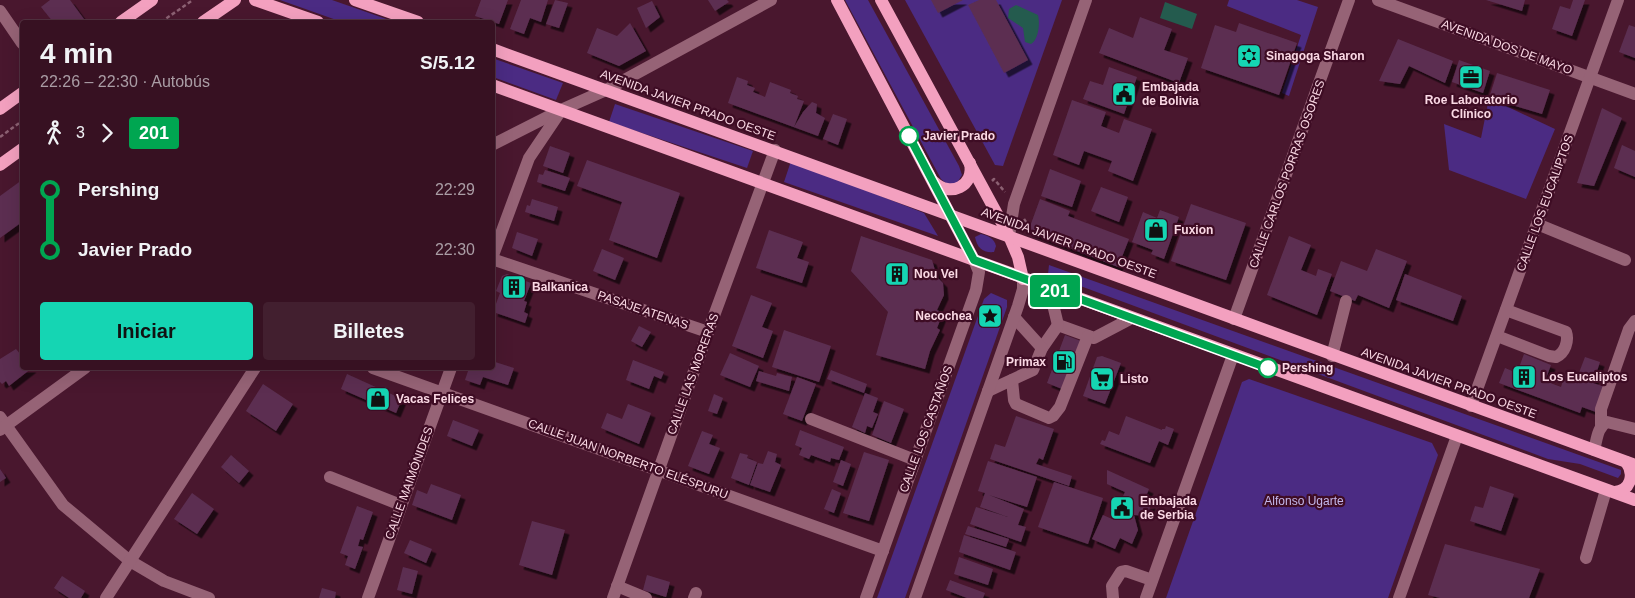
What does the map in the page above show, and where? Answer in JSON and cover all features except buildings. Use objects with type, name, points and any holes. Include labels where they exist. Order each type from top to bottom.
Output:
[{"type":"main road","points":[[124,20],[152,0]]},
{"type":"main road","points":[[205,20],[235,0]]},
{"type":"main road","points":[[255,0],[312,20]]},
{"type":"main road","points":[[356,0],[412,20]]},
{"type":"main road","points":[[836,0],[974,260]]},
{"type":"main road","points":[[881,0],[1009,236],[1018,257],[1024,279]]},
{"type":"main road","name":"AVENIDA JAVIER PRADO OESTE","points":[[495,50],[775,150],[1630,464]]},
{"type":"main road","points":[[495,86],[1635,500]]},
{"type":"main road","points":[[0,109],[20,94]]},
{"type":"main road","points":[[0,165],[20,150]]},
{"type":"main road","points":[[934,182],[942,189],[958,189],[968,180],[971,172],[970,163]]},
{"type":"main road","points":[[1610,491],[1624,489],[1630,481],[1630,464]]},
{"type":"street","points":[[495,144],[561,110],[606,90],[771,0]]},
{"type":"street","points":[[1009,236],[1014,204],[1086,0]]},
{"type":"street","name":"CALLE CARLOS PORRAS OSORES","points":[[1234,319],[1350,0]]},
{"type":"street","name":"AVENIDA DOS DE MAYO","points":[[1378,0],[1635,94]]},
{"type":"street","name":"CALLE LOS EUCALIPTOS","points":[[1472,406],[1618,0]]},
{"type":"street","points":[[0,11],[20,40]]},
{"type":"street","points":[[495,251],[528,158],[561,110]]},
{"type":"street","name":"CALLE LAS MORERAS","points":[[615,592],[775,150]]},
{"type":"street","points":[[1537,224],[1625,260]]},
{"type":"street","name":"PASAJE ATENAS","points":[[495,260],[708,332]]},
{"type":"street","name":"CALLE LOS CASTAÑOS","points":[[866,598],[976,290],[979,272],[974,260]]},
{"type":"street","points":[[915,598],[1014,317],[1023,289],[1024,279]]},
{"type":"street","points":[[988,390],[1033,370],[1042,348],[1058,325],[1049,288]]},
{"type":"street","points":[[1332,356],[1346,301]]},
{"type":"street","points":[[1496,336],[1549,356],[1556,357],[1563,352],[1567,340],[1566,332],[1506,310]]},
{"type":"street","points":[[1014,317],[1042,348]]},
{"type":"street","points":[[1058,325],[1094,338],[1132,318]]},
{"type":"street","points":[[1594,450],[1601,426],[1601,409],[1629,329],[1635,321]]},
{"type":"street","points":[[1012,380],[1016,404],[1049,418],[1053,416],[1060,407],[1088,336]]},
{"type":"street","points":[[1146,598],[1233,355]]},
{"type":"street","points":[[82,370],[2,424],[63,505],[130,561],[164,581],[209,598]]},
{"type":"street","points":[[106,598],[254,370]]},
{"type":"street","name":"CALLE JUAN NORBERTO ELÉSPURU","points":[[379,370],[883,551]]},
{"type":"street","name":"CALLE MAIMÓNIDES","points":[[368,598],[450,370]]},
{"type":"street","points":[[811,419],[915,460]]},
{"type":"street","points":[[1601,426],[1607,422],[1635,429]]},
{"type":"street","points":[[1398,598],[1457,436]]},
{"type":"street","points":[[330,477],[401,505]]},
{"type":"street","points":[[1586,558],[1610,491]]},
{"type":"street","points":[[1113,598],[1112,586],[1121,572],[1126,571],[1152,580]]},
{"type":"street","points":[[615,592],[646,598]]},
{"type":"path","points":[[165,20],[193,0]]},
{"type":"path","points":[[0,137],[20,122]]},
{"type":"path","points":[[1014,204],[1028,225],[1025,233]]},
{"type":"green space","points":[[280,0],[332,0],[389,20],[336,20]]},
{"type":"green space","points":[[845,0],[868,0],[959,166],[962,175],[957,183],[948,185],[941,179]]},
{"type":"green space","points":[[905,0],[1062,0],[1003,166],[995,165]]},
{"type":"green space","points":[[1229,0],[1297,0],[1318,7],[1289,96],[1282,93],[1301,35],[1227,6]]},
{"type":"green space","points":[[495,59],[563,83],[556,100],[495,78]]},
{"type":"green space","points":[[1489,98],[1555,129],[1526,199],[1449,170],[1444,124],[1481,138]]},
{"type":"green space","points":[[615,104],[753,151],[747,168],[609,122]]},
{"type":"green space","points":[[791,161],[924,213],[938,236],[784,182]]},
{"type":"green space","points":[[981,234],[994,241],[996,246],[994,252],[984,251],[979,247],[975,237]]},
{"type":"green space","points":[[1049,265],[1621,470],[1621,474],[1618,478],[1580,464],[1548,459],[1048,274]]},
{"type":"green space","points":[[991,293],[1007,300],[1007,307],[905,598],[877,598],[984,299]]},
{"type":"green space","name":"Alfonso Ugarte","points":[[1249,379],[1432,443],[1438,455],[1388,598],[1166,598],[1242,382]]},
{"type":"shaded area","points":[[1165,2],[1197,14],[1192,29],[1160,18]]},
{"type":"shaded area","points":[[1016,5],[1038,15],[1039,26],[1037,35],[1031,44],[1025,42],[1023,28],[1008,18],[1009,9]]},
{"type":"bus line","name":"201","points":[[909,136],[974,260],[1268,368]]},
{"type":"place","name":"Sinagoga Sharon","points":[[1249,56]]},
{"type":"place","name":"Roe Laboratorio Clínico","points":[[1471,77]]},
{"type":"place","name":"Embajada de Bolivia","points":[[1124,94]]},
{"type":"place","name":"Javier Prado","points":[[909,136]]},
{"type":"place","name":"Fuxion","points":[[1156,230]]},
{"type":"place","name":"Nou Vel","points":[[897,274]]},
{"type":"place","name":"Balkanica","points":[[514,287]]},
{"type":"place","name":"Necochea","points":[[990,316]]},
{"type":"place","name":"Primax","points":[[1064,362]]},
{"type":"place","name":"Pershing","points":[[1268,368]]},
{"type":"place","name":"Los Eucaliptos","points":[[1524,377]]},
{"type":"place","name":"Listo","points":[[1102,379]]},
{"type":"place","name":"Vacas Felices","points":[[378,399]]},
{"type":"place","name":"Embajada de Serbia","points":[[1122,508]]}]
